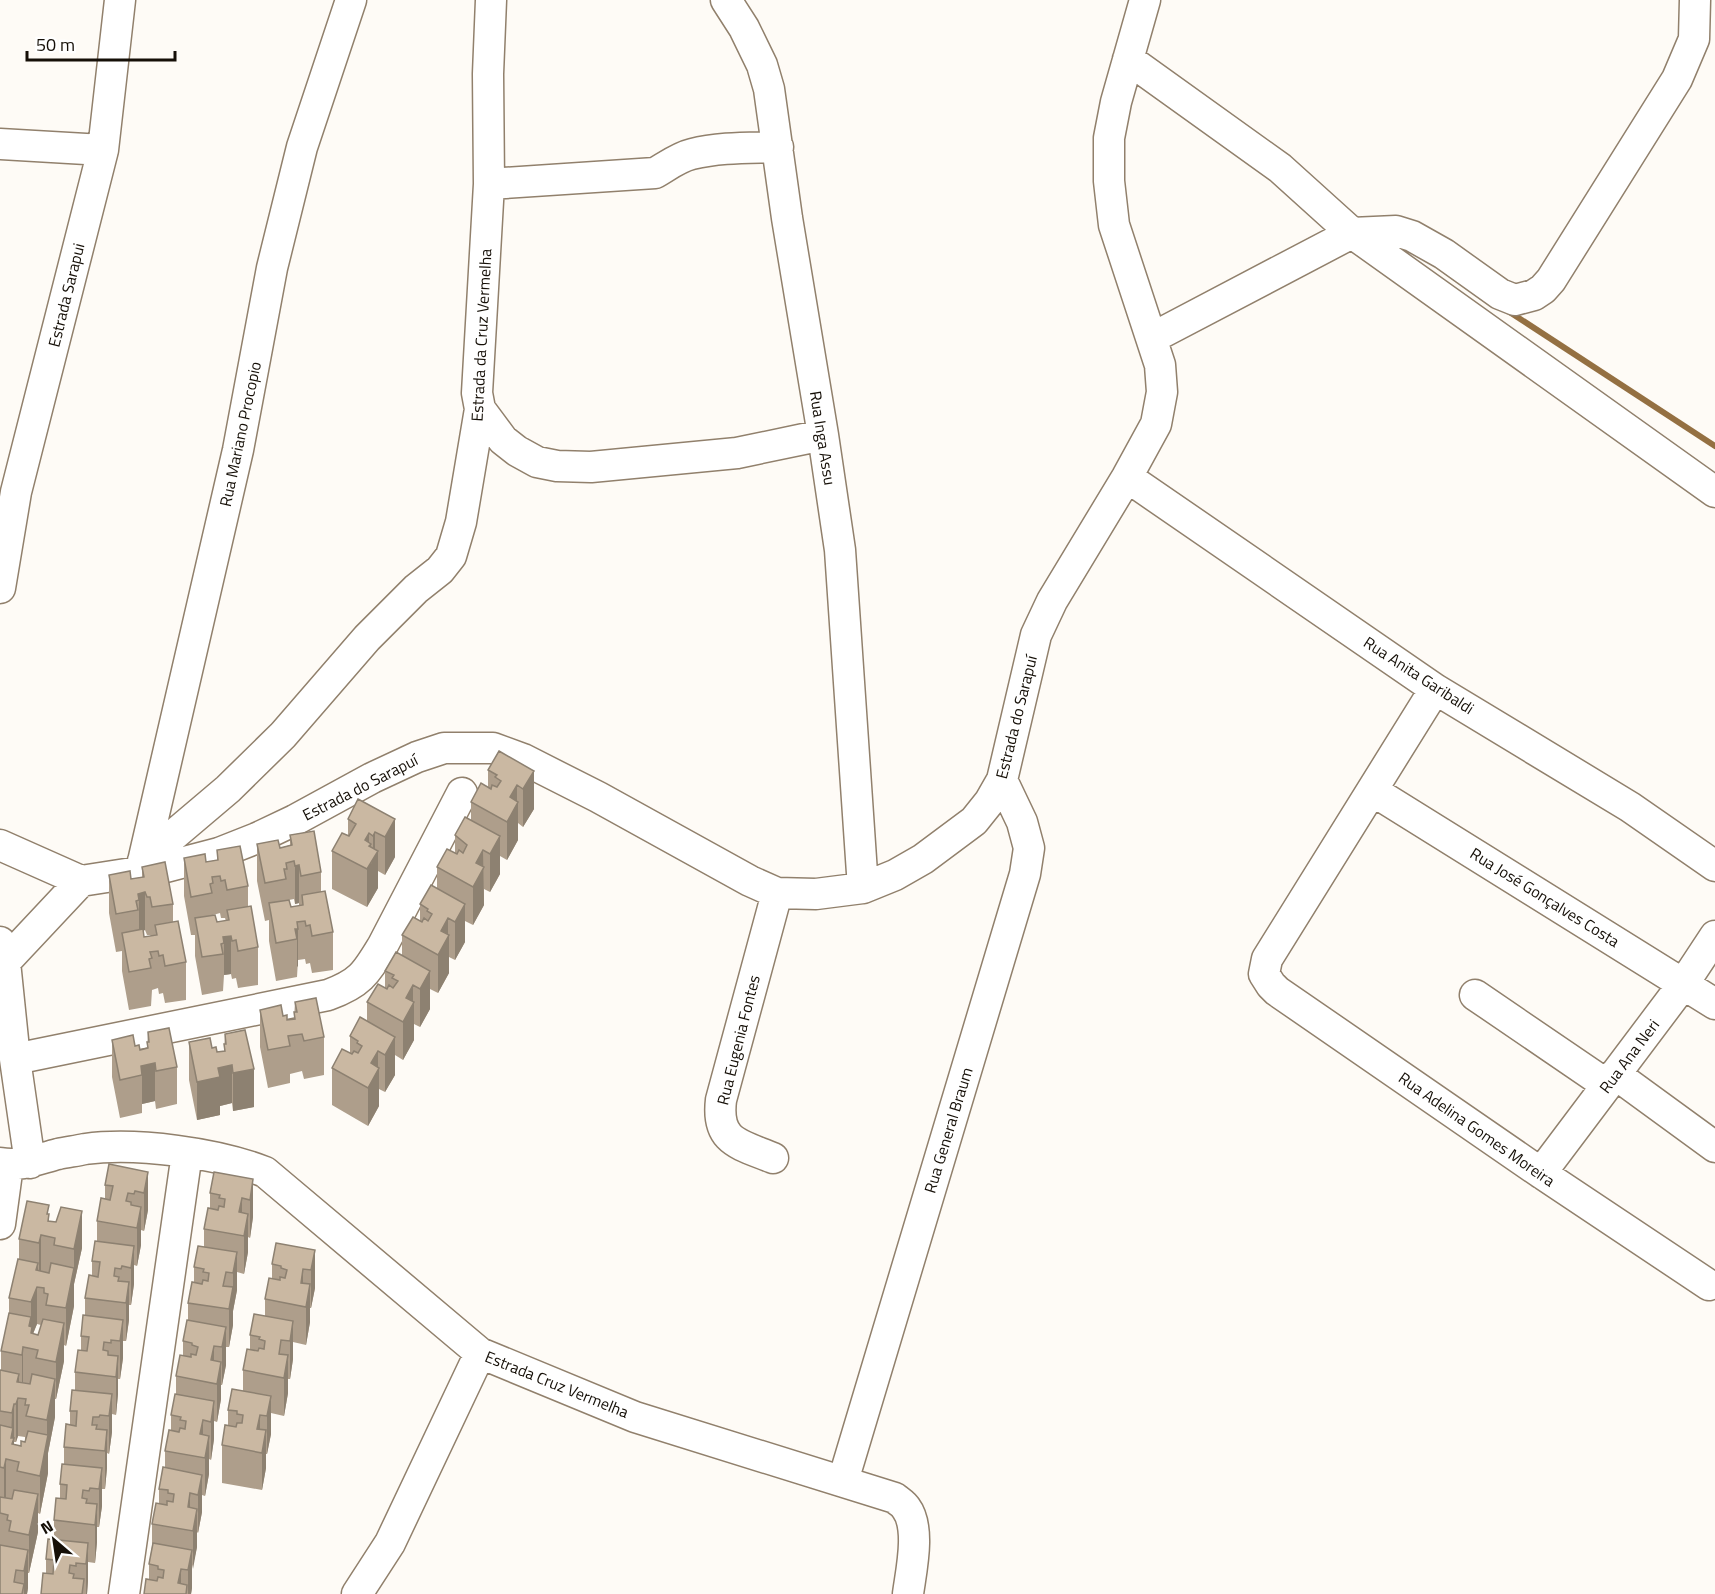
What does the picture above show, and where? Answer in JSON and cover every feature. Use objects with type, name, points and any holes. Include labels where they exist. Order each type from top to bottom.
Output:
[{"type":"street","name":"Estrada Sarapui","points":[[1,575],[16,492],[104,150],[120,0]]},
{"type":"street","name":"Rua Mariano Procopio","points":[[142,867],[238,450],[272,268],[302,147],[351,0]]},
{"type":"street","name":"Estrada da Cruz Vermelha","points":[[142,867],[228,789],[283,735],[368,638],[416,589],[440,570],[451,556],[461,522],[480,410],[477,393],[489,184],[488,74],[491,0]]},
{"type":"street","name":"Rua Inga Assu","points":[[726,0],[744,28],[762,65],[769,89],[787,218],[823,435],[840,550],[863,888]]},
{"type":"street","name":"Estrada do Sarapuí","points":[[81,881],[142,867],[177,865],[219,853],[295,820],[372,778],[417,757],[444,748],[493,748],[523,759],[598,797],[750,881],[777,893],[816,894],[863,888],[895,875],[923,859],[974,821],[990,801],[1002,780],[1036,635],[1052,601],[1127,477],[1156,424],[1162,392],[1160,365],[1114,225],[1109,182],[1109,138],[1116,102],[1144,0]]},
{"type":"street","points":[[1152,338],[1353,233],[1396,231],[1412,236],[1444,254],[1500,294],[1515,300],[1543,290],[1677,79],[1694,39],[1695,0]]},
{"type":"street","points":[[1128,59],[1280,168],[1353,233],[1715,492]]},
{"type":"street","points":[[0,144],[104,150]]},
{"type":"street","points":[[489,184],[655,173],[691,154],[710,150],[778,147]]},
{"type":"street","points":[[480,410],[503,440],[517,451],[537,462],[557,466],[591,467],[737,453],[823,435]]},
{"type":"street","name":"Rua Anita Garibaldi","points":[[1127,477],[1435,689],[1630,807],[1715,866]]},
{"type":"street","points":[[1373,791],[1435,689]]},
{"type":"street","name":"Rua General Braum","points":[[843,1481],[1025,874],[1029,848],[1022,822],[1002,780]]},
{"type":"street","name":"Rua Adelina Gomes Moreira","points":[[1373,791],[1268,959],[1264,974],[1271,985],[1541,1173],[1709,1285]]},
{"type":"street","name":"Rua José Gonçalves Costa","points":[[1373,791],[1684,983],[1715,1005]]},
{"type":"street","points":[[15,1059],[328,995],[347,988],[357,982],[369,968],[383,945],[462,793]]},
{"type":"street","points":[[0,845],[81,881],[3,952],[15,1059],[13,1164],[0,1224]]},
{"type":"street","name":"Rua Eugenia Fontes","points":[[773,1158],[732,1141],[723,1132],[720,1113],[721,1100],[777,893]]},
{"type":"street","name":"Rua Ana Neri","points":[[1541,1173],[1684,983],[1715,936]]},
{"type":"street","points":[[1475,995],[1715,1147]]},
{"type":"street","name":"Estrada Cruz Vermelha","points":[[13,1164],[111,1146],[187,1153],[241,1162],[265,1172],[480,1353],[635,1417],[895,1498],[906,1508],[913,1524],[908,1594]]},
{"type":"street","points":[[124,1594],[187,1153]]},
{"type":"street","points":[[357,1594],[390,1544],[480,1353]]},
{"type":"building","points":[[499,751],[534,771],[523,789],[517,785],[510,797],[518,802],[507,822],[471,802],[481,783],[491,789],[492,785],[497,787],[501,781],[495,777],[497,775],[488,770]]},
{"type":"building","points":[[358,799],[395,819],[385,837],[375,832],[373,836],[369,833],[365,840],[371,844],[369,846],[378,851],[367,869],[332,851],[342,833],[349,836],[356,824],[348,819]]},
{"type":"building","points":[[465,817],[500,836],[490,854],[483,850],[476,863],[484,867],[473,887],[437,867],[447,849],[457,854],[459,850],[463,853],[467,845],[455,835]]},
{"type":"building","points":[[314,831],[321,872],[301,876],[299,865],[295,866],[294,861],[286,863],[287,869],[284,869],[286,879],[265,883],[257,844],[278,840],[280,848],[292,845],[290,835]]},
{"type":"building","points":[[240,846],[248,886],[227,890],[225,880],[221,881],[220,876],[212,877],[213,883],[210,884],[212,893],[191,897],[184,858],[205,854],[206,862],[218,860],[217,850]]},
{"type":"building","points":[[165,862],[173,904],[152,907],[150,897],[147,897],[145,892],[138,894],[139,900],[136,901],[138,910],[116,914],[109,875],[130,871],[131,879],[144,877],[142,867]]},
{"type":"building","points":[[431,885],[465,904],[455,922],[448,918],[441,931],[449,935],[438,955],[402,935],[413,917],[422,922],[424,918],[428,921],[432,914],[420,904]]},
{"type":"building","points":[[325,891],[333,932],[312,936],[310,925],[306,926],[305,921],[297,922],[298,929],[295,929],[297,939],[276,943],[269,903],[289,900],[291,907],[303,905],[302,895]]},
{"type":"building","points":[[251,906],[258,947],[238,951],[236,940],[232,941],[231,936],[223,937],[224,943],[221,944],[223,954],[202,957],[195,918],[215,915],[217,922],[229,920],[227,910]]},
{"type":"building","points":[[178,921],[186,962],[165,966],[163,955],[159,956],[158,951],[150,952],[151,968],[129,972],[122,933],[143,929],[144,937],[157,935],[155,925]]},
{"type":"building","points":[[396,952],[430,971],[420,989],[413,985],[406,998],[414,1002],[403,1022],[367,1002],[378,984],[387,989],[389,985],[393,988],[398,981],[392,978],[394,975],[385,971]]},
{"type":"building","points":[[316,998],[324,1037],[304,1041],[302,1034],[288,1036],[290,1046],[268,1050],[260,1010],[281,1005],[283,1016],[287,1015],[287,1020],[295,1019],[294,1012],[297,1012],[295,1002]]},
{"type":"building","points":[[360,1017],[395,1037],[385,1055],[378,1051],[371,1063],[379,1068],[368,1088],[332,1068],[342,1049],[352,1054],[354,1051],[358,1053],[362,1046],[350,1036]]},
{"type":"building","points":[[169,1028],[177,1067],[156,1071],[155,1063],[141,1066],[142,1075],[120,1080],[112,1040],[133,1035],[135,1046],[139,1045],[140,1050],[148,1048],[148,1032]]},
{"type":"building","points":[[245,1030],[254,1069],[233,1073],[232,1065],[218,1068],[220,1077],[197,1082],[189,1042],[210,1038],[212,1048],[216,1047],[217,1052],[225,1051],[225,1034]]},
{"type":"building","points":[[109,1164],[148,1172],[144,1193],[135,1191],[134,1194],[128,1193],[126,1201],[131,1202],[131,1205],[141,1207],[137,1228],[97,1221],[101,1198],[110,1200],[113,1186],[105,1185]]},
{"type":"building","points":[[214,1172],[253,1179],[250,1200],[242,1198],[239,1212],[248,1214],[244,1236],[204,1229],[208,1208],[218,1210],[219,1206],[224,1207],[225,1199],[219,1198],[220,1195],[210,1193]]},
{"type":"building","points":[[27,1201],[49,1205],[48,1221],[56,1222],[61,1207],[82,1211],[74,1249],[54,1245],[55,1238],[41,1235],[39,1243],[19,1239]]},
{"type":"building","points":[[95,1241],[134,1246],[131,1268],[122,1266],[121,1269],[115,1268],[114,1276],[119,1277],[118,1281],[129,1282],[126,1303],[85,1298],[89,1275],[98,1277],[100,1262],[92,1261]]},
{"type":"building","points":[[276,1243],[315,1250],[311,1270],[303,1269],[301,1283],[310,1284],[306,1307],[265,1299],[269,1278],[280,1280],[280,1277],[285,1278],[287,1270],[272,1264]]},
{"type":"building","points":[[198,1246],[237,1252],[233,1273],[226,1272],[223,1286],[233,1287],[229,1309],[188,1303],[192,1282],[202,1284],[203,1280],[208,1281],[209,1273],[203,1272],[204,1269],[194,1267]]},
{"type":"building","points":[[18,1259],[38,1263],[36,1270],[49,1273],[51,1263],[74,1268],[66,1308],[46,1305],[48,1294],[44,1293],[44,1288],[37,1287],[31,1302],[9,1298]]},
{"type":"building","points":[[9,1313],[31,1317],[29,1326],[32,1327],[31,1333],[38,1335],[43,1319],[64,1323],[56,1362],[36,1358],[38,1350],[23,1347],[22,1355],[1,1351]]},
{"type":"building","points":[[254,1314],[293,1321],[290,1341],[281,1340],[279,1354],[288,1355],[284,1378],[243,1370],[247,1349],[258,1351],[259,1348],[264,1349],[265,1341],[259,1339],[260,1337],[250,1335]]},
{"type":"building","points":[[83,1315],[123,1320],[120,1341],[104,1342],[103,1350],[108,1351],[108,1355],[118,1356],[116,1377],[75,1372],[78,1350],[87,1351],[89,1337],[81,1336]]},
{"type":"building","points":[[187,1320],[226,1327],[222,1347],[214,1346],[211,1360],[221,1362],[217,1384],[176,1376],[180,1355],[191,1357],[191,1354],[196,1355],[198,1347],[183,1341]]},
{"type":"building","points":[[0,1370],[19,1374],[17,1382],[30,1384],[32,1374],[55,1379],[47,1420],[26,1416],[29,1405],[25,1405],[26,1399],[18,1398],[12,1413],[0,1411]]},
{"type":"building","points":[[232,1389],[271,1396],[267,1416],[260,1415],[257,1429],[266,1430],[262,1453],[222,1445],[225,1425],[236,1427],[237,1423],[242,1423],[243,1415],[237,1414],[237,1411],[228,1410]]},
{"type":"building","points":[[72,1390],[112,1394],[109,1416],[93,1417],[92,1425],[97,1425],[96,1429],[107,1430],[105,1451],[64,1447],[66,1424],[76,1426],[77,1411],[70,1411]]},
{"type":"building","points":[[175,1394],[214,1401],[211,1422],[203,1420],[200,1434],[209,1436],[205,1458],[165,1451],[169,1430],[179,1432],[180,1428],[185,1429],[186,1421],[180,1420],[181,1417],[171,1415]]},
{"type":"building","points":[[0,1425],[13,1428],[12,1444],[21,1446],[21,1441],[25,1442],[28,1431],[48,1435],[40,1476],[17,1471],[19,1462],[6,1459],[4,1468],[0,1467]]},
{"type":"building","points":[[62,1464],[102,1468],[99,1489],[83,1490],[82,1498],[87,1499],[86,1503],[97,1504],[95,1525],[54,1520],[56,1498],[66,1499],[67,1485],[60,1484]]},
{"type":"building","points":[[163,1467],[202,1475],[198,1495],[190,1493],[188,1507],[197,1509],[193,1531],[152,1524],[156,1503],[167,1505],[167,1501],[173,1502],[174,1494],[168,1493],[168,1490],[159,1489]]},
{"type":"building","points":[[14,1490],[38,1494],[29,1535],[9,1531],[11,1521],[7,1520],[8,1515],[0,1513],[0,1497],[12,1499]]},
{"type":"building","points":[[48,1539],[88,1543],[86,1564],[70,1565],[69,1573],[74,1574],[73,1578],[84,1579],[82,1594],[41,1594],[43,1573],[53,1574],[54,1560],[46,1559]]},
{"type":"building","points":[[153,1543],[192,1550],[188,1570],[181,1569],[178,1583],[187,1585],[186,1594],[144,1594],[146,1579],[157,1581],[158,1577],[163,1578],[164,1570],[149,1564]]},
{"type":"building","points":[[0,1545],[28,1550],[24,1571],[16,1570],[14,1582],[24,1584],[22,1594],[0,1594]]},
{"type":"waterway","points":[[1508,311],[1715,446]]}]
